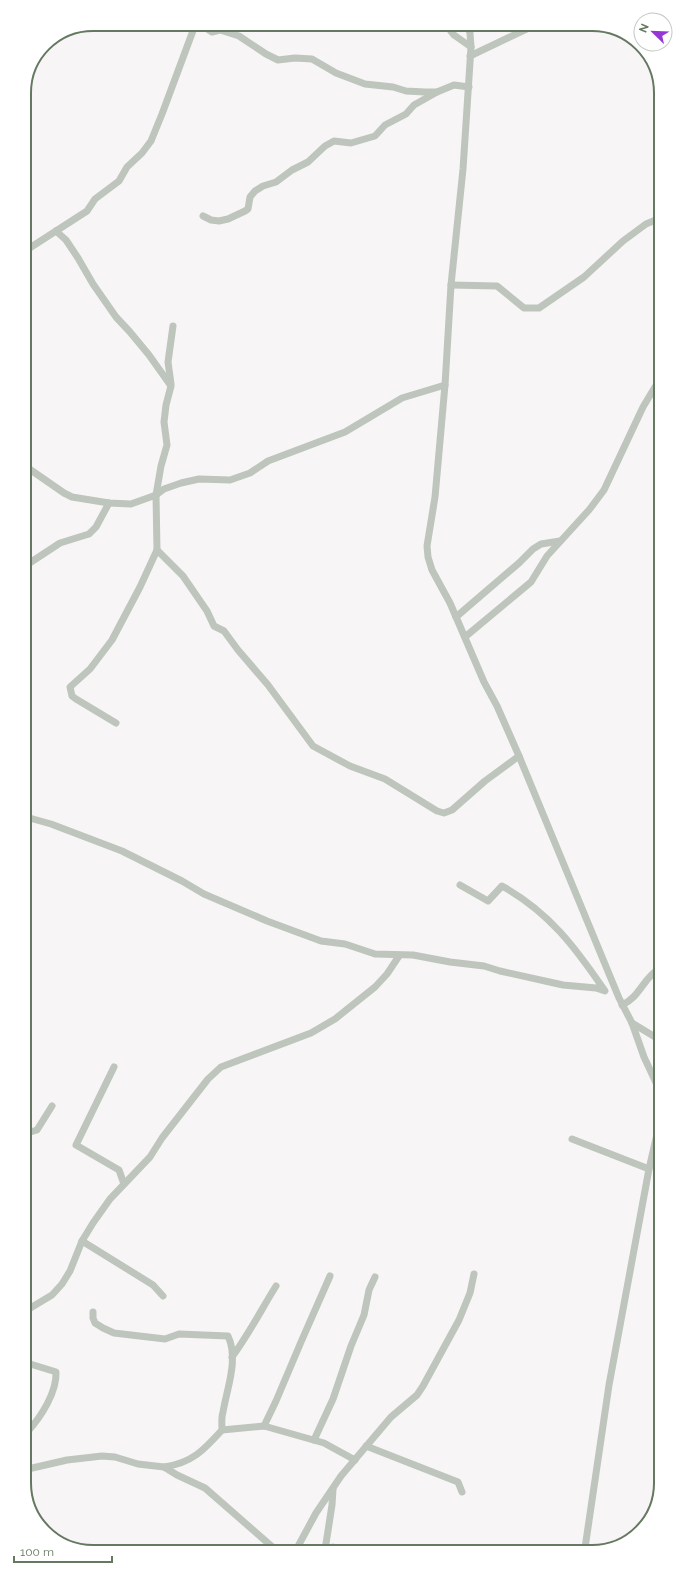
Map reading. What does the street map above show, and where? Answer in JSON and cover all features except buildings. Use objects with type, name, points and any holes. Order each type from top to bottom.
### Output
[{"type":"street","points":[[31,247],[87,211],[95,199],[119,181],[127,167],[142,154],[151,141],[193,31]]},
{"type":"street","points":[[223,31],[238,36],[278,60],[295,58],[312,59],[336,73],[365,84],[393,87],[406,91],[437,92]]},
{"type":"street","points":[[451,31],[471,47]]},
{"type":"street","points":[[470,31],[471,47],[463,170],[451,285],[445,384],[435,497],[427,546],[428,557],[432,570],[456,617],[484,682],[497,706],[519,756],[620,1001],[632,1023],[644,1057],[654,1078]]},
{"type":"street","points":[[470,56],[522,31]]},
{"type":"street","points":[[203,216],[211,220],[219,221],[228,219],[245,211],[248,209],[250,197],[255,192],[263,186],[276,182],[292,170],[308,162],[325,146],[334,141],[351,143],[375,136],[385,125],[406,114],[414,105],[437,92],[454,85],[469,87]]},
{"type":"street","points":[[451,285],[497,286],[524,308],[539,308],[584,277],[623,241],[646,224],[654,221]]},
{"type":"street","points":[[56,231],[70,246],[93,284],[116,317],[149,355],[171,386]]},
{"type":"street","points":[[116,723],[72,696],[70,687],[90,669],[112,640],[140,587],[157,550],[156,495],[161,466],[167,445],[164,422],[166,405],[171,386],[168,362],[173,326]]},
{"type":"street","points":[[31,470],[64,493],[72,496],[109,503],[131,504],[156,495],[164,489],[181,483],[199,479],[230,480],[250,473],[268,461],[345,432],[402,398],[445,384]]},
{"type":"street","points":[[465,637],[531,582],[547,556],[589,510],[604,490],[643,407],[654,389]]},
{"type":"street","points":[[31,562],[60,543],[89,534],[96,527],[109,503]]},
{"type":"street","points":[[456,617],[519,563],[533,549],[541,544],[560,541]]},
{"type":"street","points":[[157,550],[183,576],[207,611],[214,626],[224,630],[238,650],[268,685],[313,746],[350,766],[385,779],[437,811],[444,813],[452,810],[485,781],[519,756]]},
{"type":"street","points":[[31,818],[51,824],[122,851],[182,881],[204,894],[267,921],[321,941],[345,944],[375,954],[413,956],[484,966],[563,985],[596,988],[605,991],[620,1001],[631,1001],[648,977],[654,972]]},
{"type":"street","points":[[460,885],[488,901],[502,886],[516,894],[560,930],[605,991]]},
{"type":"street","points":[[31,1308],[52,1295],[62,1284],[70,1272],[82,1241],[110,1199],[150,1157],[162,1138],[208,1079],[221,1067],[311,1033],[335,1019],[375,987],[388,974],[399,956]]},
{"type":"street","points":[[632,1023],[654,1036]]},
{"type":"street","points":[[114,1067],[76,1146],[119,1170],[124,1184]]},
{"type":"street","points":[[31,1132],[37,1130],[52,1106]]},
{"type":"street","points":[[572,1139],[649,1169]]},
{"type":"street","points":[[586,1545],[609,1385],[654,1147]]},
{"type":"street","points":[[82,1241],[153,1285],[163,1296]]},
{"type":"street","points":[[299,1545],[316,1513],[333,1488],[366,1446],[392,1417],[417,1395],[423,1386],[459,1320],[470,1293],[474,1274]]},
{"type":"street","points":[[264,1426],[276,1402],[330,1276]]},
{"type":"street","points":[[314,1440],[333,1399],[351,1346],[364,1315],[369,1290],[376,1277]]},
{"type":"street","points":[[232,1357],[248,1334],[276,1286]]},
{"type":"street","points":[[93,1312],[95,1323],[114,1333],[165,1339],[179,1334],[228,1336],[231,1343],[232,1357],[229,1388],[222,1413],[222,1430]]},
{"type":"street","points":[[31,1364],[56,1372],[56,1378],[45,1408],[31,1428]]},
{"type":"street","points":[[31,1468],[67,1460],[102,1456],[115,1457],[138,1464],[164,1467],[180,1464],[198,1455],[222,1430],[264,1426],[324,1443],[355,1460]]},
{"type":"street","points":[[366,1446],[458,1482],[462,1492]]},
{"type":"street","points":[[164,1467],[177,1476],[205,1488],[271,1545]]},
{"type":"street","points":[[326,1545],[333,1488]]}]
